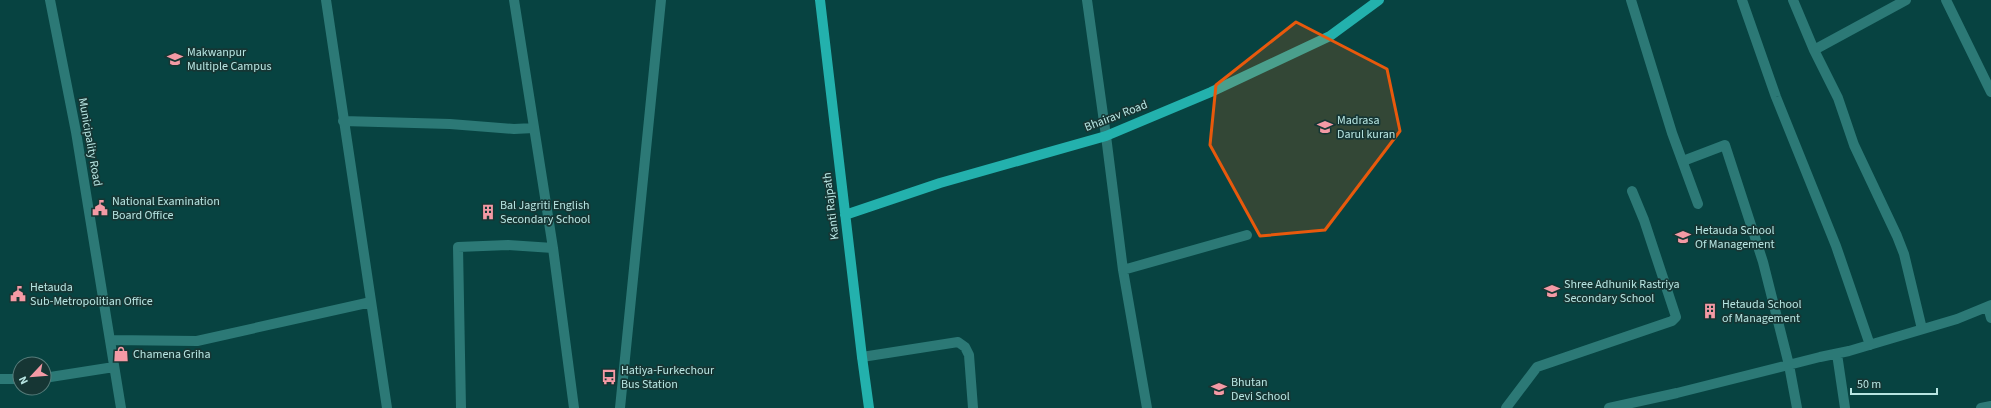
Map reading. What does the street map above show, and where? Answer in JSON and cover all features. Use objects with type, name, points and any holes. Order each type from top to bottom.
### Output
[{"type":"main road","name":"Kanti Rajpath","points":[[820,0],[869,408]]},
{"type":"main road","name":"Bhairav Road","points":[[845,215],[940,183],[1106,136],[1211,92],[1330,36],[1379,0]]},
{"type":"street","name":"Municipality Road","points":[[50,0],[74,125],[121,408]]},
{"type":"street","points":[[326,0],[387,408]]},
{"type":"street","points":[[514,0],[554,248],[574,408]]},
{"type":"street","points":[[620,408],[661,0]]},
{"type":"street","points":[[1087,0],[1123,270],[1147,408]]},
{"type":"street","points":[[1631,0],[1698,204]]},
{"type":"street","points":[[1742,0],[1776,97],[1836,246],[1870,345]]},
{"type":"street","points":[[1793,0],[1814,50],[1838,98],[1854,145],[1898,236],[1904,254],[1922,329]]},
{"type":"street","points":[[1814,50],[1906,0]]},
{"type":"street","points":[[1946,0],[1991,92]]},
{"type":"street","points":[[344,121],[450,124],[514,129],[534,128]]},
{"type":"street","points":[[1683,162],[1725,145],[1763,262],[1789,365],[1797,408]]},
{"type":"street","points":[[1506,408],[1537,367],[1672,321],[1676,317],[1644,220],[1632,191]]},
{"type":"street","points":[[1123,270],[1247,235]]},
{"type":"street","points":[[461,408],[458,247],[508,245],[554,248]]},
{"type":"street","points":[[110,340],[197,341],[371,302]]},
{"type":"street","points":[[1609,408],[1837,354],[1957,319],[1989,306],[1991,318]]},
{"type":"street","points":[[862,357],[958,342],[965,347],[969,355],[973,408]]},
{"type":"street","points":[[1837,354],[1845,408]]},
{"type":"street","points":[[52,377],[114,367]]},
{"type":"street","points":[[0,379],[12,379]]},
{"type":"street","points":[[1981,408],[1991,406]]},
{"type":"highlighted area","points":[[1296,22],[1387,69],[1400,131],[1325,230],[1260,236],[1210,145],[1216,85]]},
{"type":"place","name":"Makwanpur Multiple Campus","points":[[175,59]]},
{"type":"place","name":"Madrasa Darul kuran","points":[[1325,127]]},
{"type":"place","name":"National Examination Board Office","points":[[100,208]]},
{"type":"place","name":"Bal Jagriti English Secondary School","points":[[488,212]]},
{"type":"place","name":"Hetauda School Of Management","points":[[1683,237]]},
{"type":"place","name":"Shree Adhunik Rastriya Secondary School","points":[[1552,291]]},
{"type":"place","name":"Hetauda Sub-Metropolitian Office","points":[[18,294]]},
{"type":"place","name":"Hetauda School of Management","points":[[1710,311]]},
{"type":"place","name":"Chamena Griha","points":[[121,354]]},
{"type":"place","name":"Hatiya-Furkechour Bus Station","points":[[609,377]]},
{"type":"place","name":"Bhutan Devi School","points":[[1219,389]]}]
